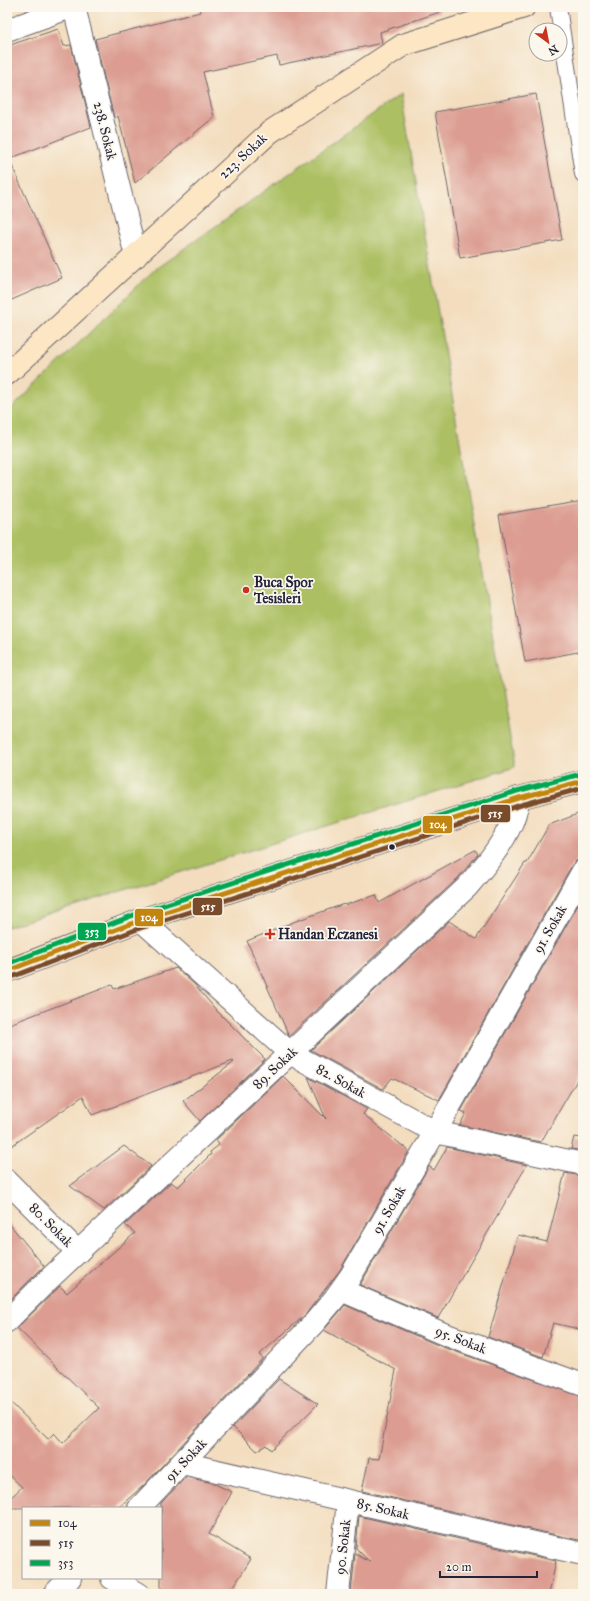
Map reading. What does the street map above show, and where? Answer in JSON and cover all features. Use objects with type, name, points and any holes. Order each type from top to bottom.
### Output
[{"type":"main road","points":[[7,971],[141,920],[519,798],[583,781]]},
{"type":"street","points":[[7,30],[72,7]]},
{"type":"street","name":"238. Sokak","points":[[72,7],[136,256]]},
{"type":"street","name":"223. Sokak","points":[[7,374],[270,132],[403,46],[524,7]]},
{"type":"street","name":"89. Sokak","points":[[7,1321],[78,1252],[471,882],[485,866],[501,842],[512,822],[519,798]]},
{"type":"street","name":"91. Sokak","points":[[140,1507],[314,1323],[350,1278],[435,1132],[583,870]]},
{"type":"street","name":"82. Sokak","points":[[141,920],[290,1053],[435,1132],[583,1164]]},
{"type":"street","name":"80. Sokak","points":[[7,1181],[78,1252]]},
{"type":"street","name":"95. Sokak","points":[[341,1290],[444,1334],[583,1385]]},
{"type":"street","name":"85. Sokak","points":[[182,1463],[583,1554]]},
{"type":"street","name":"90. Sokak","points":[[338,1594],[348,1501]]},
{"type":"street","points":[[54,1594],[69,1579]]},
{"type":"street","points":[[114,1579],[139,1594]]},
{"type":"lane","points":[[558,7],[583,174]]},
{"type":"green space","name":"Buca Spor Tesisleri","points":[[401,94],[515,767],[7,927],[7,413],[154,270]]},
{"type":"building","points":[[199,7],[439,7],[440,12],[380,32],[382,43],[279,65],[277,56],[203,72],[214,117],[135,183],[118,116],[114,118],[95,39],[200,12]]},
{"type":"building","points":[[58,29],[64,46],[71,45],[91,127],[9,159],[62,278],[7,302],[7,46]]},
{"type":"building","points":[[536,94],[562,240],[460,258],[435,112]]},
{"type":"building","points":[[583,501],[583,651],[525,662],[499,515]]},
{"type":"building","points":[[583,812],[583,859],[577,860],[572,865],[439,1100],[392,1078],[383,1089],[311,1050],[449,921],[476,939],[525,863],[527,863],[549,825]]},
{"type":"building","points":[[475,850],[478,854],[458,878],[289,1036],[247,941],[296,921],[344,904],[345,905],[376,895],[379,903]]},
{"type":"building","points":[[583,896],[583,1070],[541,1142],[460,1125],[466,1113],[461,1111]]},
{"type":"building","points":[[176,968],[195,985],[217,1011],[265,1059],[200,1121],[183,1101],[234,1062],[233,1061],[92,1115],[83,1096],[7,1149],[7,1025],[112,985],[114,989]]},
{"type":"building","points":[[283,1076],[326,1119],[308,1077],[367,1109],[363,1114],[409,1151],[340,1270],[305,1315],[259,1355],[263,1358],[144,1485],[119,1507],[7,1508],[7,1501],[22,1487],[7,1473],[7,1399],[48,1439],[54,1433],[63,1443],[99,1408],[17,1328],[60,1286],[67,1293],[135,1233],[125,1225],[171,1182],[178,1187],[211,1154],[210,1152],[219,1145],[216,1140]]},
{"type":"building","points":[[574,1137],[583,1138],[583,1151],[571,1149]]},
{"type":"building","points":[[124,1146],[151,1166],[104,1210],[70,1186]]},
{"type":"building","points":[[447,1147],[527,1165],[438,1318],[360,1285],[429,1166],[434,1170]]},
{"type":"building","points":[[565,1173],[583,1176],[583,1330],[553,1323],[543,1357],[488,1337],[518,1235],[547,1242]]},
{"type":"building","points":[[7,1221],[44,1266],[7,1303]]},
{"type":"building","points":[[345,1305],[440,1346],[583,1397],[583,1541],[362,1491],[369,1458],[379,1459],[396,1370],[324,1330]]},
{"type":"building","points":[[279,1379],[318,1404],[271,1450],[266,1445],[257,1451],[233,1427]]},
{"type":"building","points":[[186,1477],[213,1483],[232,1492],[209,1534],[251,1559],[229,1594],[161,1594],[161,1503]]},
{"type":"building","points":[[359,1516],[556,1561],[549,1594],[351,1594],[355,1554],[370,1562],[356,1548]]},
{"type":"transit line","name":"353","points":[[7,964],[139,913],[517,791],[581,774]]},
{"type":"transit line","name":"104","points":[[7,971],[141,920],[519,798],[583,781]]},
{"type":"transit line","name":"515","points":[[9,978],[143,927],[521,805],[583,788]]},
{"type":"place","name":"Buca Spor Tesisleri","points":[[246,590]]},
{"type":"place","name":"Handan Eczanesi","points":[[270,934]]}]
